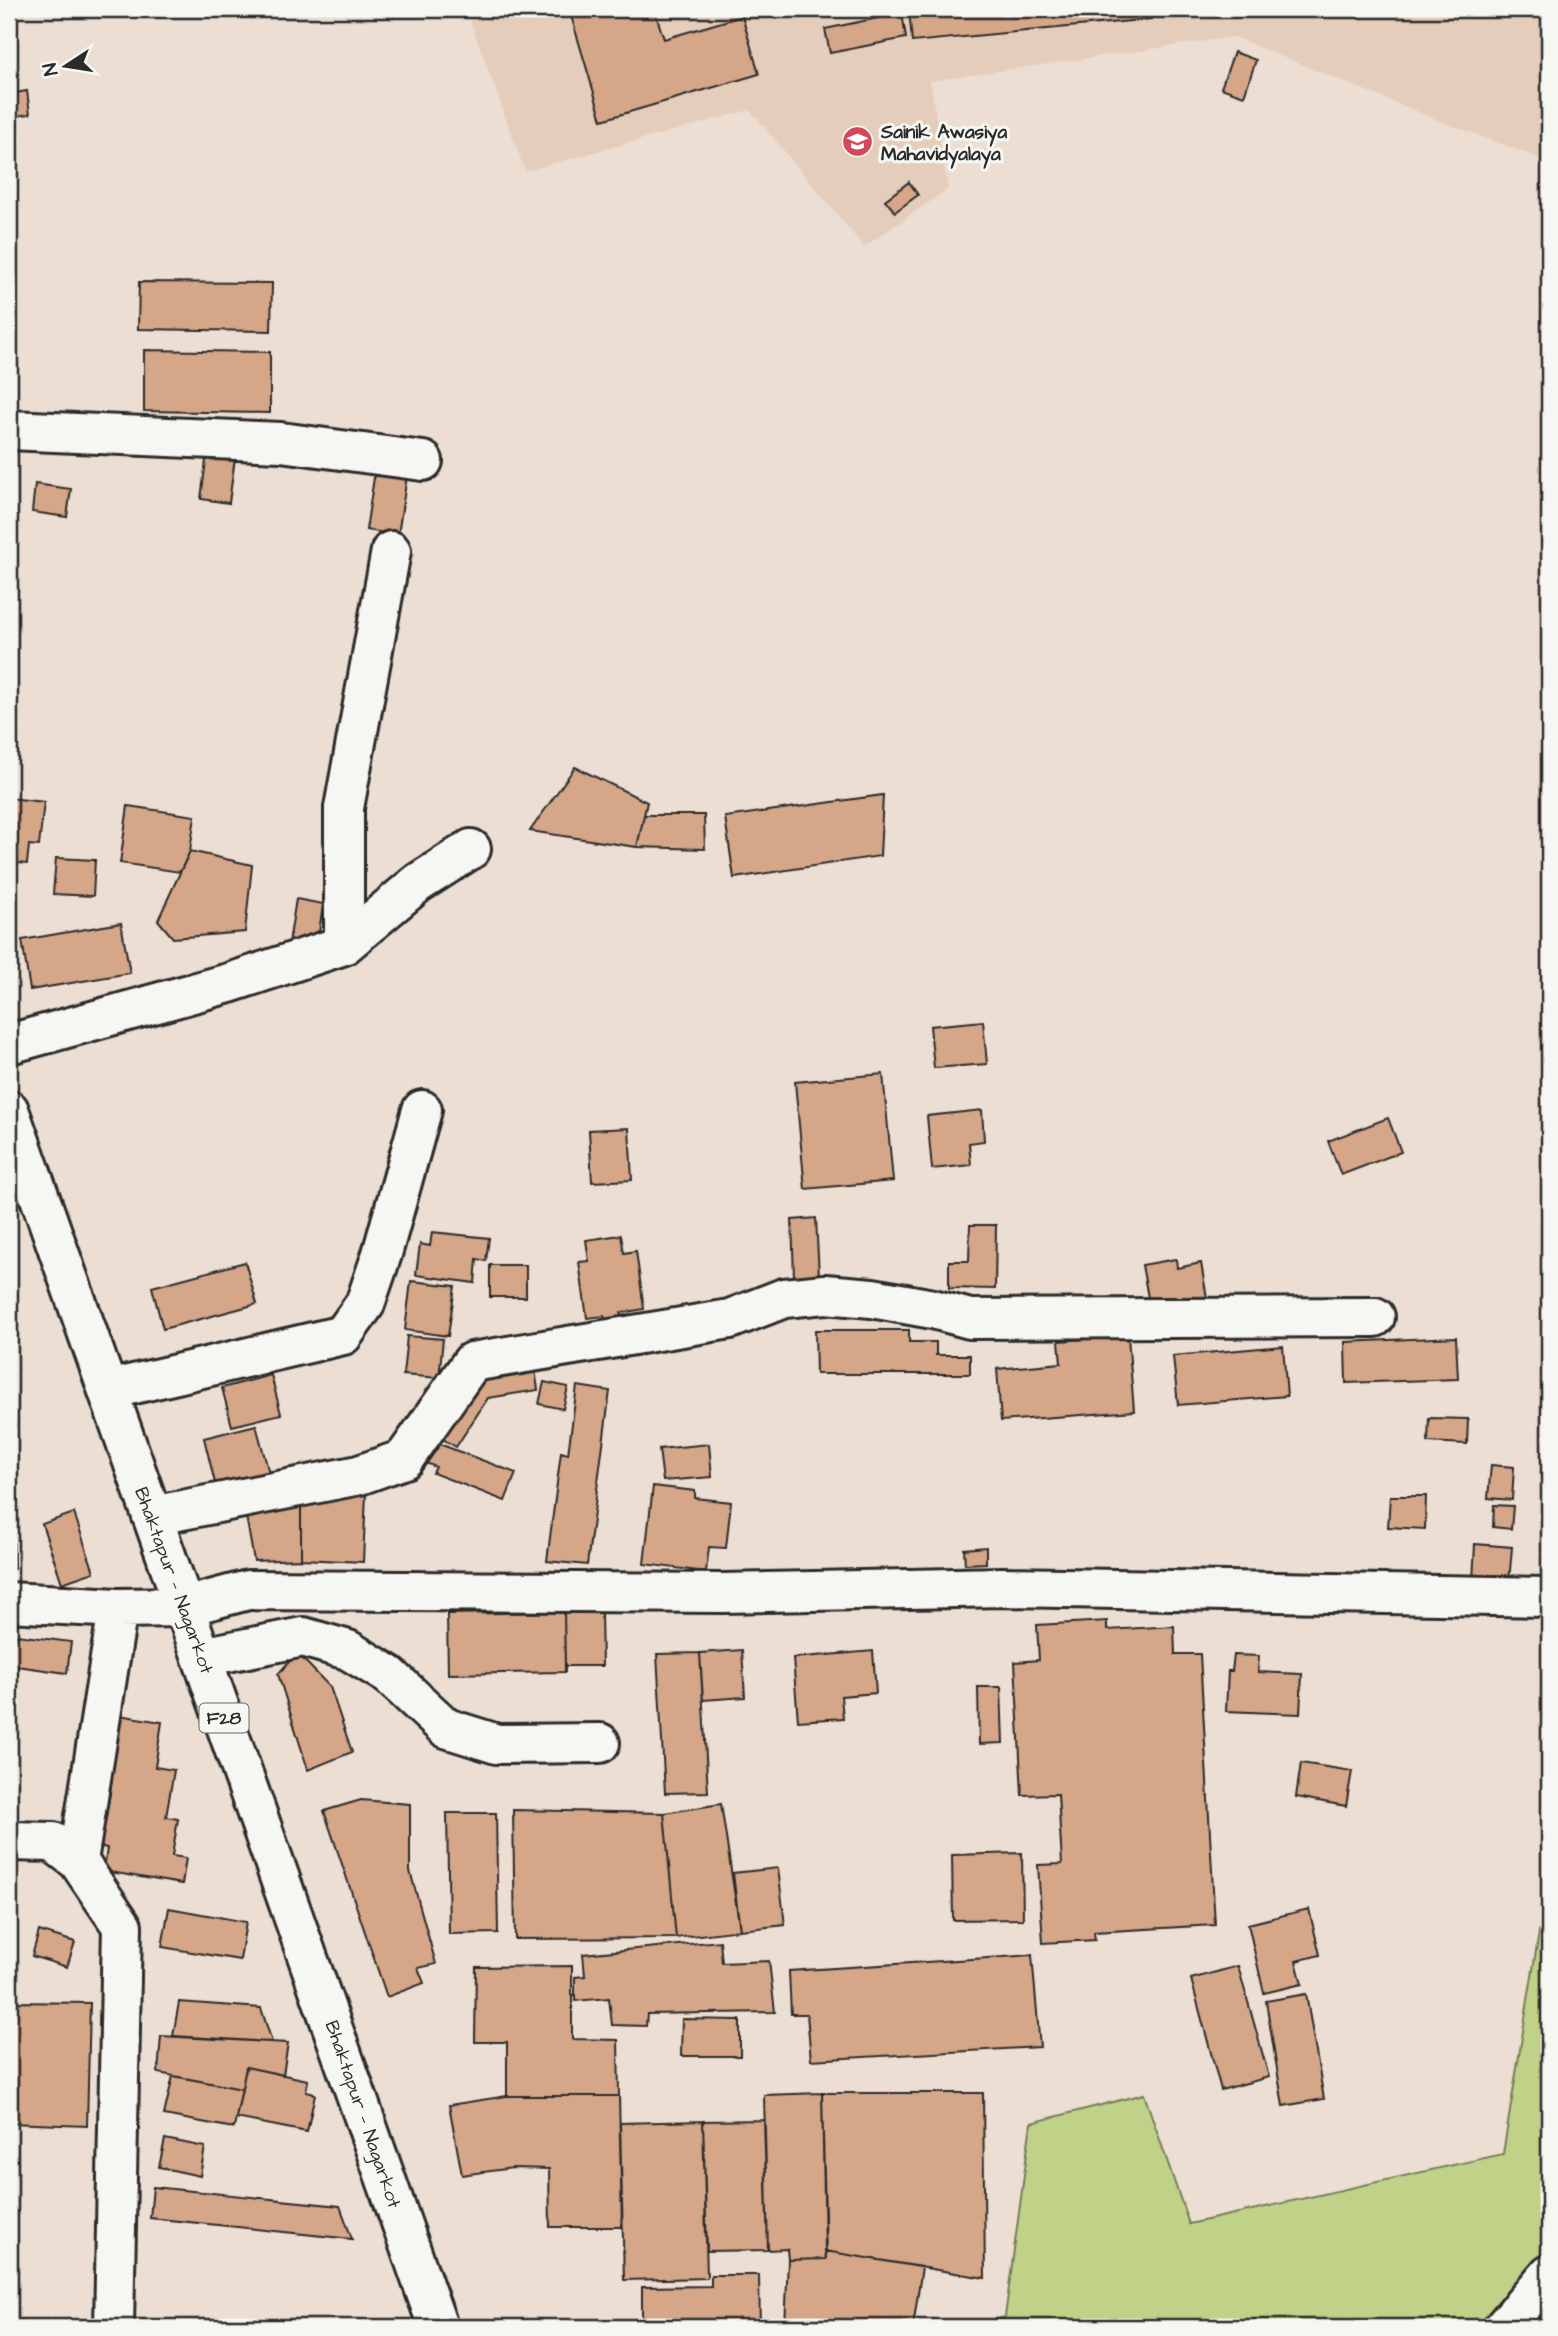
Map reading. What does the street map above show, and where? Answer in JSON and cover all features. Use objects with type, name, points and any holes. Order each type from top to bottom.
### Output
[{"type":"street","points":[[9,430],[281,442],[423,461]]},
{"type":"street","points":[[344,945],[344,808],[391,551]]},
{"type":"street","points":[[9,1044],[229,983],[344,945],[418,883],[471,849]]},
{"type":"street","name":"Bhaktapur — Nagarkot","points":[[9,1110],[438,2327]]},
{"type":"street","points":[[108,1390],[343,1335],[365,1304],[382,1254],[422,1110]]},
{"type":"street","points":[[152,1516],[359,1475],[404,1459],[471,1362],[730,1319],[784,1298],[825,1294],[872,1297],[933,1309],[970,1320],[1375,1317]]},
{"type":"street","points":[[9,1602],[118,1608],[184,1607],[248,1590],[722,1592],[1003,1587],[1549,1597]]},
{"type":"street","points":[[78,1861],[118,1608]]},
{"type":"street","points":[[202,1657],[303,1637],[348,1650],[389,1675],[446,1728],[497,1744],[600,1743]]},
{"type":"street","points":[[9,1841],[53,1842],[78,1861],[122,1926],[114,2327]]},
{"type":"street","points":[[1504,2327],[1549,2274]]},
{"type":"shaded area","name":"Sainik Awasiya Mahavidyalaya","points":[[466,9],[1549,9],[1549,162],[1234,37],[930,81],[948,189],[864,247],[750,110],[525,171]]},
{"type":"green space","points":[[1549,1871],[1549,2327],[972,2327],[1005,2317],[1031,2123],[1144,2094],[1189,2224],[1503,2154]]},
{"type":"building","points":[[569,9],[654,9],[664,39],[742,16],[759,74],[602,120]]},
{"type":"building","points":[[909,9],[1150,9],[1151,19],[912,42]]},
{"type":"building","points":[[902,13],[906,38],[830,53],[825,29]]},
{"type":"building","points":[[1234,52],[1256,60],[1244,96],[1221,88]]},
{"type":"building","points":[[27,91],[30,114],[9,117],[9,94]]},
{"type":"building","points":[[909,182],[918,195],[895,212],[885,200]]},
{"type":"building","points":[[139,282],[272,283],[271,331],[138,329]]},
{"type":"building","points":[[144,350],[270,352],[270,413],[144,411]]},
{"type":"building","points":[[208,445],[236,450],[229,503],[201,499]]},
{"type":"building","points":[[375,471],[407,476],[398,535],[366,530]]},
{"type":"building","points":[[35,484],[71,489],[67,517],[32,512]]},
{"type":"building","points":[[575,767],[647,802],[637,847],[530,831]]},
{"type":"building","points":[[883,795],[880,856],[734,878],[725,817]]},
{"type":"building","points":[[9,798],[44,802],[39,846],[29,845],[27,864],[9,862]]},
{"type":"building","points":[[128,806],[195,816],[190,851],[180,872],[120,863]]},
{"type":"building","points":[[644,815],[704,815],[705,849],[637,847]]},
{"type":"building","points":[[190,851],[252,865],[245,932],[173,938],[158,920]]},
{"type":"building","points":[[56,858],[95,860],[93,896],[53,894]]},
{"type":"building","points":[[296,899],[323,904],[317,947],[289,943]]},
{"type":"building","points":[[121,923],[130,973],[30,990],[22,940]]},
{"type":"building","points":[[983,1021],[987,1064],[934,1068],[930,1026]]},
{"type":"building","points":[[883,1074],[893,1181],[805,1189],[795,1082]]},
{"type":"building","points":[[982,1110],[984,1141],[969,1143],[971,1165],[932,1169],[927,1116]]},
{"type":"building","points":[[1388,1118],[1401,1152],[1341,1175],[1328,1141]]},
{"type":"building","points":[[629,1128],[632,1180],[592,1182],[589,1130]]},
{"type":"building","points":[[816,1218],[819,1276],[794,1278],[792,1220]]},
{"type":"building","points":[[970,1225],[996,1225],[995,1289],[949,1288],[949,1261],[969,1261]]},
{"type":"building","points":[[432,1232],[489,1238],[486,1261],[477,1259],[475,1283],[416,1275],[420,1244],[430,1246]]},
{"type":"building","points":[[621,1235],[624,1253],[636,1251],[644,1309],[621,1313],[622,1322],[606,1324],[604,1316],[587,1318],[579,1262],[589,1261],[586,1240]]},
{"type":"building","points":[[1176,1259],[1177,1268],[1201,1263],[1208,1304],[1151,1314],[1142,1265]]},
{"type":"building","points":[[245,1262],[257,1304],[163,1329],[152,1287]]},
{"type":"building","points":[[490,1265],[526,1265],[526,1297],[490,1297]]},
{"type":"building","points":[[411,1281],[455,1286],[448,1336],[405,1330]]},
{"type":"building","points":[[815,1330],[909,1330],[909,1342],[936,1342],[936,1355],[970,1355],[970,1374],[816,1374]]},
{"type":"building","points":[[407,1336],[443,1339],[439,1378],[403,1375]]},
{"type":"building","points":[[1128,1336],[1134,1411],[1001,1421],[997,1369],[1061,1363],[1059,1341]]},
{"type":"building","points":[[1456,1337],[1458,1379],[1346,1383],[1345,1342]]},
{"type":"building","points":[[1283,1346],[1287,1396],[1178,1405],[1173,1356]]},
{"type":"building","points":[[534,1362],[538,1390],[488,1398],[456,1447],[436,1435],[478,1372]]},
{"type":"building","points":[[271,1375],[281,1414],[232,1426],[222,1388]]},
{"type":"building","points":[[544,1382],[568,1387],[563,1409],[539,1404]]},
{"type":"building","points":[[577,1386],[610,1391],[587,1565],[547,1561],[561,1452],[568,1454]]},
{"type":"building","points":[[1429,1418],[1468,1419],[1467,1444],[1428,1442]]},
{"type":"building","points":[[256,1425],[269,1473],[216,1487],[204,1438]]},
{"type":"building","points":[[426,1439],[516,1473],[505,1501],[433,1473],[436,1467],[418,1460]]},
{"type":"building","points":[[9,1440],[13,1451],[14,1569],[9,1569]]},
{"type":"building","points":[[709,1444],[712,1477],[663,1481],[659,1449]]},
{"type":"building","points":[[1491,1465],[1514,1467],[1512,1500],[1488,1498]]},
{"type":"building","points":[[653,1486],[695,1491],[695,1498],[731,1502],[726,1548],[709,1547],[706,1572],[644,1564]]},
{"type":"building","points":[[366,1494],[363,1562],[301,1559],[301,1504]]},
{"type":"building","points":[[1390,1496],[1426,1496],[1425,1529],[1388,1527]]},
{"type":"building","points":[[301,1504],[301,1559],[254,1561],[246,1516]]},
{"type":"building","points":[[1494,1505],[1513,1506],[1511,1529],[1493,1527]]},
{"type":"building","points":[[74,1513],[94,1572],[62,1583],[42,1524]]},
{"type":"building","points":[[1475,1544],[1512,1547],[1509,1583],[1473,1580]]},
{"type":"building","points":[[986,1547],[986,1563],[965,1564],[964,1549]]},
{"type":"building","points":[[564,1612],[565,1672],[448,1674],[447,1614]]},
{"type":"building","points":[[564,1612],[601,1612],[602,1666],[565,1666]]},
{"type":"building","points":[[1107,1621],[1107,1630],[1174,1626],[1175,1654],[1200,1654],[1215,1925],[1094,1932],[1095,1940],[1043,1943],[1038,1865],[1062,1864],[1058,1794],[1022,1795],[1015,1662],[1039,1660],[1037,1625]]},
{"type":"building","points":[[9,1634],[71,1642],[67,1673],[9,1665]]},
{"type":"building","points":[[742,1650],[745,1697],[703,1700],[700,1653]]},
{"type":"building","points":[[873,1651],[876,1693],[841,1696],[843,1718],[798,1721],[793,1658]]},
{"type":"building","points":[[297,1653],[330,1687],[352,1752],[308,1770],[278,1674]]},
{"type":"building","points":[[700,1653],[708,1792],[665,1793],[657,1654]]},
{"type":"building","points":[[1234,1655],[1259,1656],[1258,1672],[1302,1674],[1300,1714],[1226,1711],[1228,1671],[1232,1671]]},
{"type":"building","points":[[978,1687],[1001,1687],[1003,1743],[979,1744]]},
{"type":"building","points":[[106,1713],[162,1722],[155,1767],[174,1770],[166,1817],[178,1819],[172,1856],[186,1858],[182,1884],[104,1871],[107,1848],[96,1846],[102,1809],[107,1810],[112,1780],[104,1778]]},
{"type":"building","points":[[1301,1763],[1352,1771],[1346,1806],[1296,1797]]},
{"type":"building","points":[[361,1800],[410,1804],[410,1871],[436,1964],[418,1968],[424,1983],[387,1997],[324,1811]]},
{"type":"building","points":[[721,1804],[740,1930],[676,1938],[664,1813]]},
{"type":"building","points":[[513,1810],[664,1813],[676,1938],[515,1939]]},
{"type":"building","points":[[447,1813],[496,1813],[498,1933],[449,1934]]},
{"type":"building","points":[[1022,1853],[1023,1919],[953,1920],[952,1855]]},
{"type":"building","points":[[778,1868],[785,1925],[740,1930],[733,1873]]},
{"type":"building","points":[[169,1908],[246,1922],[240,1960],[162,1947]]},
{"type":"building","points":[[1309,1909],[1320,1955],[1296,1961],[1302,1984],[1264,1993],[1248,1924]]},
{"type":"building","points":[[39,1931],[75,1942],[67,1967],[32,1956]]},
{"type":"building","points":[[720,1941],[722,1963],[769,1961],[775,2012],[647,2014],[646,2026],[612,2025],[609,1998],[575,2001],[575,1977],[585,1976],[583,1954]]},
{"type":"building","points":[[1032,1955],[1040,2047],[811,2060],[807,2014],[791,2014],[789,1971]]},
{"type":"building","points":[[572,1966],[572,2039],[618,2040],[619,2096],[507,2096],[507,2042],[475,2042],[476,1967]]},
{"type":"building","points":[[1238,1966],[1269,2077],[1221,2090],[1191,1979]]},
{"type":"building","points":[[1306,1994],[1324,2099],[1283,2106],[1266,2001]]},
{"type":"building","points":[[9,2002],[90,2003],[87,2126],[9,2123]]},
{"type":"building","points":[[179,2002],[261,2008],[272,2042],[173,2036]]},
{"type":"building","points":[[682,2019],[740,2020],[740,2056],[681,2056]]},
{"type":"building","points":[[161,2036],[288,2043],[283,2075],[246,2067],[242,2089],[158,2073]]},
{"type":"building","points":[[246,2067],[308,2080],[306,2092],[315,2094],[307,2132],[236,2118]]},
{"type":"building","points":[[173,2076],[242,2089],[234,2128],[164,2115]]},
{"type":"building","points":[[822,2093],[983,2093],[985,2278],[825,2251]]},
{"type":"building","points":[[822,2093],[826,2259],[788,2260],[787,2249],[768,2250],[764,2095]]},
{"type":"building","points":[[507,2096],[619,2096],[622,2227],[550,2227],[549,2169],[513,2168],[462,2175],[449,2105]]},
{"type":"building","points":[[764,2120],[768,2250],[707,2251],[703,2121]]},
{"type":"building","points":[[703,2121],[707,2278],[624,2280],[620,2123]]},
{"type":"building","points":[[165,2139],[205,2147],[200,2176],[159,2167]]},
{"type":"building","points":[[153,2187],[340,2206],[352,2239],[150,2218]]},
{"type":"building","points":[[825,2251],[922,2267],[913,2327],[785,2327],[788,2260],[826,2259]]},
{"type":"building","points":[[711,2275],[759,2275],[760,2327],[630,2327],[630,2323],[642,2323],[642,2287],[711,2286]]},
{"type":"place","name":"Sainik Awasiya Mahavidyalaya","points":[[858,142]]}]
